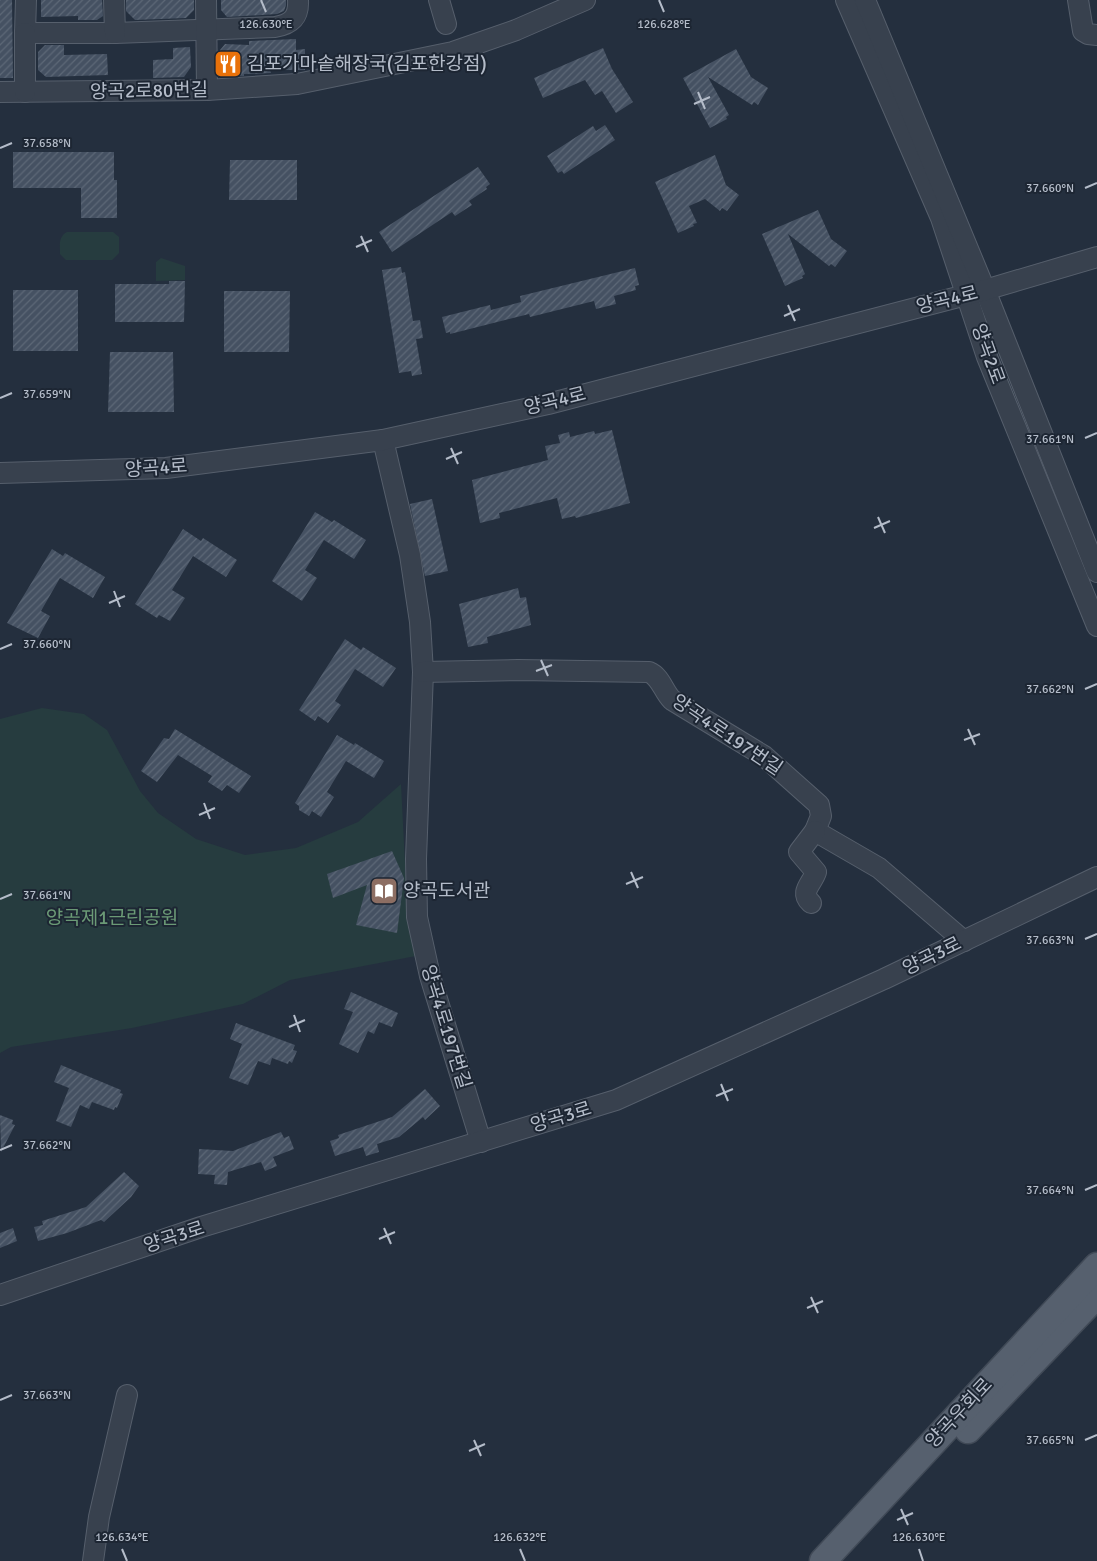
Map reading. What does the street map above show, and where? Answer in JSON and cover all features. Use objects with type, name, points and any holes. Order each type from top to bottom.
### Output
[{"type":"main road","name":"양곡우회로","points":[[823,1561],[1097,1266]]},
{"type":"main road","name":"양곡우회로","points":[[846,1561],[1097,1295]]},
{"type":"street","points":[[25,92],[26,0]]},
{"type":"street","points":[[114,0],[116,33]]},
{"type":"street","points":[[206,0],[207,90]]},
{"type":"street","points":[[25,33],[207,31],[284,26],[292,22],[296,16],[298,0]]},
{"type":"street","points":[[439,0],[446,24]]},
{"type":"street","name":"양곡2로80번길","points":[[0,92],[207,90],[297,84],[453,52],[516,30],[585,0]]},
{"type":"street","name":"양곡2로","points":[[846,0],[1097,572]]},
{"type":"street","name":"양곡2로","points":[[864,0],[976,293],[988,356],[1097,626]]},
{"type":"street","points":[[1078,0],[1084,31],[1088,34],[1097,35]]},
{"type":"street","name":"양곡4로","points":[[0,473],[166,468],[383,440],[548,404],[976,293],[1097,258]]},
{"type":"street","name":"양곡4로197번길","points":[[383,440],[417,593],[423,672],[416,859],[417,917],[430,976],[481,1142]]},
{"type":"street","name":"양곡4로197번길","points":[[423,672],[518,670],[649,672],[656,675],[672,700],[764,756],[814,801],[821,810],[815,831]]},
{"type":"street","points":[[811,902],[807,899],[805,892],[816,872],[799,852],[815,831],[879,868],[964,941]]},
{"type":"street","name":"양곡3로","points":[[0,1295],[219,1222],[559,1118],[641,1090],[964,941],[1097,877]]},
{"type":"street","points":[[93,1561],[99,1517],[127,1395]]},
{"type":"green space","points":[[67,232],[113,232],[119,237],[119,253],[112,260],[66,260],[60,254],[60,244],[62,236]]},
{"type":"green space","points":[[161,258],[185,266],[185,280],[156,281],[156,262]]},
{"type":"green space","name":"양곡제1근린공원","points":[[42,708],[84,714],[107,730],[140,791],[158,813],[196,839],[245,855],[296,848],[358,822],[401,784],[408,924],[416,956],[290,980],[243,1004],[132,1028],[11,1047],[0,1053],[0,719]]},
{"type":"building","points":[[0,0],[12,0],[13,78],[0,78]]},
{"type":"building","points":[[41,0],[102,0],[103,16],[97,20],[78,20],[78,16],[41,17]]},
{"type":"building","points":[[126,0],[194,0],[194,10],[186,18],[135,20],[126,11]]},
{"type":"building","points":[[221,0],[286,0],[286,5],[284,11],[277,14],[227,17],[221,10]]},
{"type":"building","points":[[296,39],[296,50],[305,49],[305,70],[270,70],[271,73],[244,74],[244,76],[227,75],[220,70],[220,50],[225,44],[249,45],[249,41]]},
{"type":"building","points":[[45,45],[64,45],[64,55],[107,54],[108,75],[46,77],[38,70],[38,52]]},
{"type":"building","points":[[190,47],[191,67],[184,77],[153,78],[153,60],[173,59],[173,48]]},
{"type":"building","points":[[603,48],[612,69],[633,102],[616,113],[602,91],[595,95],[585,80],[543,98],[534,78]]},
{"type":"building","points":[[736,49],[751,77],[768,88],[758,105],[754,102],[752,105],[708,77],[729,115],[726,117],[727,119],[710,128],[683,78]]},
{"type":"building","points":[[605,125],[615,140],[564,174],[562,171],[558,173],[547,156],[593,126],[596,131]]},
{"type":"building","points":[[13,152],[114,152],[114,180],[117,180],[117,218],[81,218],[81,188],[13,188]]},
{"type":"building","points":[[715,155],[726,185],[739,195],[727,211],[722,208],[720,211],[705,199],[689,206],[697,223],[678,233],[655,182]]},
{"type":"building","points":[[230,160],[297,160],[297,200],[229,200]]},
{"type":"building","points":[[478,167],[490,184],[486,187],[487,189],[469,201],[472,205],[455,216],[452,212],[392,252],[379,232]]},
{"type":"building","points":[[818,210],[831,239],[847,251],[835,267],[831,264],[829,266],[788,234],[805,274],[802,276],[803,278],[785,286],[762,234]]},
{"type":"building","points":[[401,267],[402,273],[405,272],[413,321],[420,320],[423,338],[416,339],[422,374],[412,376],[411,371],[399,373],[382,270]]},
{"type":"building","points":[[635,268],[639,285],[635,286],[636,290],[614,296],[616,304],[596,309],[594,301],[530,317],[529,314],[450,334],[450,332],[446,333],[442,317],[490,305],[491,310],[521,302],[520,296]]},
{"type":"building","points":[[169,281],[185,281],[184,322],[115,322],[115,284],[169,284]]},
{"type":"building","points":[[13,290],[78,290],[78,351],[13,351]]},
{"type":"building","points":[[224,291],[290,291],[289,352],[224,352]]},
{"type":"building","points":[[110,352],[173,352],[174,412],[108,412]]},
{"type":"building","points":[[612,430],[630,503],[576,518],[575,516],[562,519],[557,498],[499,513],[500,518],[480,523],[472,480],[548,460],[545,446],[560,443],[558,435],[569,432],[570,437],[594,431],[595,434]]},
{"type":"building","points":[[432,499],[448,571],[425,576],[410,504]]},
{"type":"building","points":[[315,512],[332,522],[334,520],[366,540],[354,559],[324,540],[305,570],[317,578],[302,601],[272,581]]},
{"type":"building","points":[[183,529],[201,541],[203,538],[237,560],[226,577],[193,556],[172,590],[185,598],[170,621],[159,615],[157,618],[135,604]]},
{"type":"building","points":[[52,549],[63,556],[65,553],[105,577],[93,598],[60,578],[41,611],[50,616],[38,638],[7,623]]},
{"type":"building","points":[[518,588],[520,598],[526,597],[531,625],[487,637],[488,643],[468,647],[459,604]]},
{"type":"building","points":[[345,639],[361,650],[363,647],[396,668],[383,687],[355,669],[335,701],[341,705],[328,723],[318,716],[315,721],[299,710]]},
{"type":"building","points":[[175,729],[251,776],[239,793],[227,785],[222,791],[208,782],[212,776],[178,755],[157,782],[141,771],[164,738],[169,739]]},
{"type":"building","points":[[337,735],[354,745],[355,743],[384,761],[374,778],[346,761],[327,792],[334,797],[321,817],[312,811],[309,816],[299,810],[299,806],[295,803]]},
{"type":"building","name":"양곡도서관","points":[[392,851],[404,878],[397,933],[356,925],[367,885],[333,898],[327,874]]},
{"type":"building","points":[[351,992],[398,1013],[392,1027],[379,1022],[374,1034],[368,1031],[358,1053],[339,1044],[353,1012],[344,1009]]},
{"type":"building","points":[[236,1023],[295,1045],[293,1050],[297,1051],[292,1063],[289,1061],[288,1064],[272,1058],[270,1065],[258,1061],[248,1085],[229,1078],[242,1044],[230,1039]]},
{"type":"building","points":[[61,1065],[121,1090],[120,1093],[123,1094],[117,1108],[115,1107],[114,1110],[92,1102],[89,1109],[80,1105],[71,1127],[56,1121],[69,1088],[54,1082]]},
{"type":"building","points":[[425,1089],[440,1106],[425,1120],[423,1117],[399,1137],[377,1144],[379,1152],[366,1156],[363,1147],[335,1156],[330,1141],[339,1138],[338,1135],[392,1117]]},
{"type":"building","points":[[0,1115],[13,1120],[12,1124],[15,1125],[1,1152]]},
{"type":"building","points":[[281,1132],[284,1138],[289,1136],[294,1149],[273,1157],[277,1166],[265,1171],[261,1162],[228,1172],[227,1185],[214,1184],[215,1175],[198,1174],[199,1149],[233,1151]]},
{"type":"building","points":[[124,1172],[139,1186],[131,1197],[104,1222],[101,1220],[67,1233],[38,1241],[34,1227],[43,1225],[42,1221],[86,1207]]},
{"type":"building","points":[[13,1228],[17,1241],[0,1248],[0,1233]]},
{"type":"place","name":"김포가마솥해장국(김포한강점)","points":[[228,64]]},
{"type":"place","name":"양곡도서관","points":[[384,891]]}]
